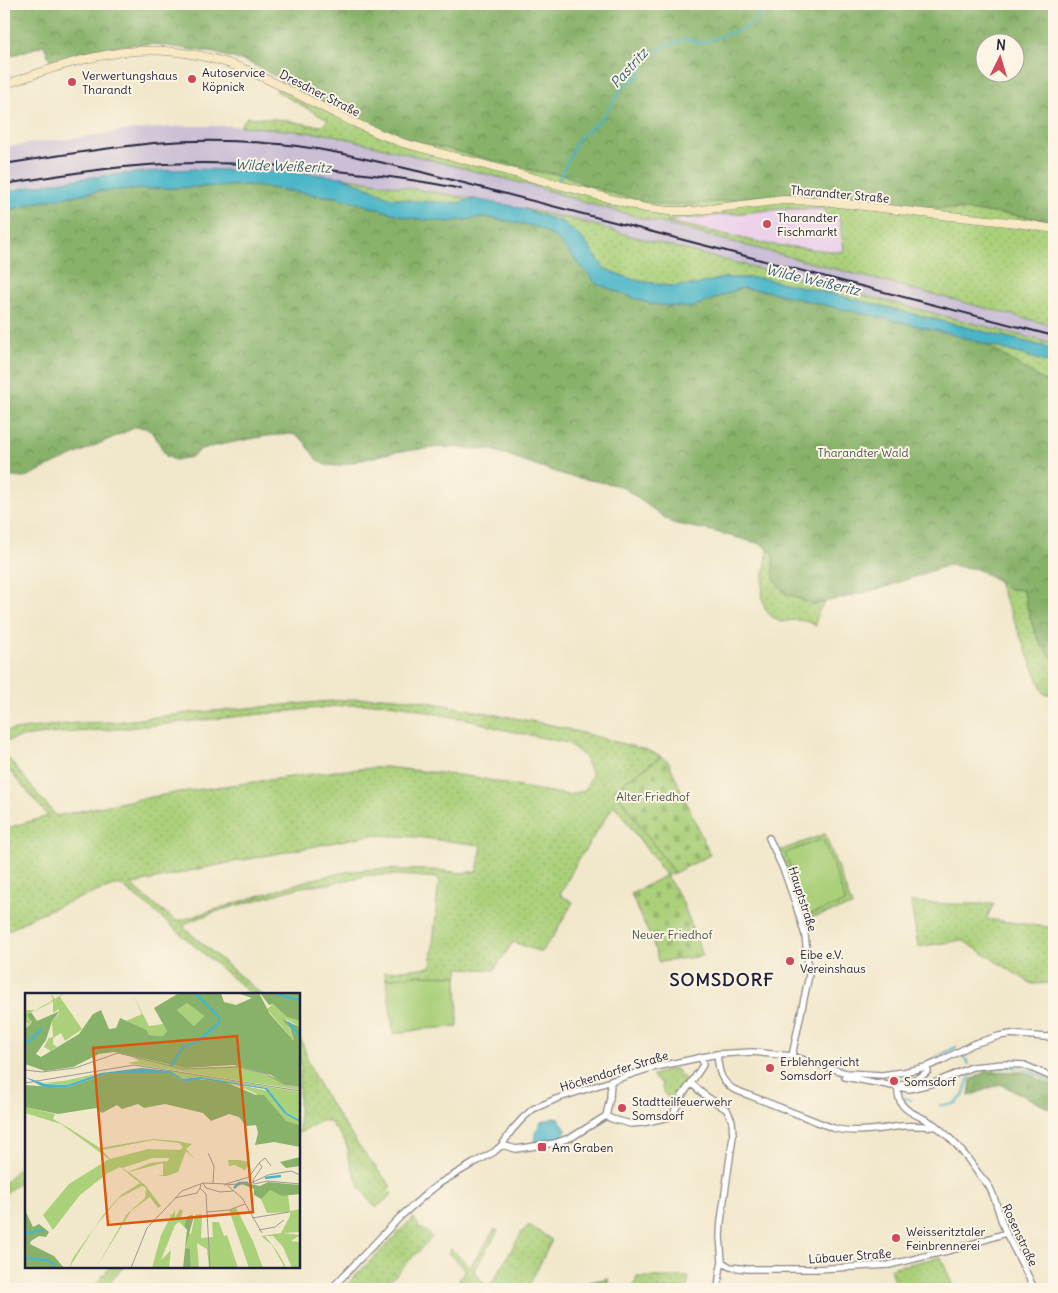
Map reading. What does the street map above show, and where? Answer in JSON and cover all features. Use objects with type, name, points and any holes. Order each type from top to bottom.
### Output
[{"type":"main road","name":"Dresdner Straße","points":[[4,85],[73,63],[122,52],[157,51],[198,56],[257,74],[370,130],[403,143],[567,186]]},
{"type":"main road","name":"Tharandter Straße","points":[[567,186],[654,210],[693,211],[766,201],[809,200],[1018,223],[1054,229]]},
{"type":"street","name":"Hauptstraße","points":[[769,838],[793,894],[805,935],[809,976],[792,1056]]},
{"type":"street","name":"Höckendorfer Straße","points":[[332,1289],[400,1217],[426,1194],[440,1183],[494,1152],[502,1145],[523,1118],[533,1110],[556,1099],[611,1080],[671,1063],[717,1054],[752,1052],[792,1056],[846,1073],[882,1075],[926,1067],[973,1044],[992,1038],[1011,1034],[1054,1036]]},
{"type":"street","points":[[717,1054],[724,1082],[733,1089],[833,1128],[840,1130],[873,1130],[902,1126],[937,1127]]},
{"type":"street","points":[[606,1116],[631,1124],[669,1117],[673,1114],[703,1065],[702,1057]]},
{"type":"street","points":[[845,1077],[909,1089],[921,1087],[972,1067],[1004,1064],[1024,1065],[1054,1078]]},
{"type":"street","points":[[898,1088],[926,1074],[928,1071],[926,1067]]},
{"type":"street","points":[[502,1145],[516,1148],[555,1144],[572,1137],[606,1116],[611,1080]]},
{"type":"street","points":[[691,1082],[703,1094],[727,1110],[732,1121],[733,1136],[722,1220],[722,1262],[718,1289]]},
{"type":"street","name":"Rosenstraße","points":[[898,1088],[900,1101],[905,1109],[930,1121],[951,1139],[990,1189],[1006,1233],[1034,1289]]},
{"type":"street","name":"Lübauer Straße","points":[[722,1262],[730,1267],[748,1269],[816,1269],[889,1265],[959,1248],[1006,1233]]},
{"type":"shaded area","points":[[184,126],[240,126],[333,135],[529,185],[594,205],[1054,326],[1054,344],[627,235],[584,222],[531,210],[342,177],[293,172],[251,171],[96,177],[4,189],[4,147],[124,131]]},
{"type":"shaded area","points":[[780,209],[825,209],[839,215],[844,250],[839,252],[767,244],[664,221]]},
{"type":"green space","points":[[4,4],[1054,4],[1054,222],[1013,215],[791,193],[699,204],[663,205],[636,200],[582,184],[566,175],[540,172],[402,138],[373,127],[248,62],[214,53],[154,44],[131,45],[84,53],[51,63],[44,45],[4,58]]},
{"type":"green space","points":[[282,80],[373,127],[540,172],[566,175],[582,184],[663,205],[699,204],[791,193],[1013,215],[1054,222],[1054,326],[597,206],[529,185],[333,135],[240,126],[247,117],[286,120],[322,126],[328,120],[276,91]],"holes":[[[780,209],[825,209],[826,215],[839,216],[844,250],[839,252],[767,244],[666,221]]]},
{"type":"green space","points":[[342,177],[474,199],[456,203],[387,197]]},
{"type":"green space","name":"Tharandter Wald","points":[[249,185],[336,197],[409,218],[448,222],[486,217],[537,226],[556,238],[597,284],[650,304],[691,308],[741,288],[767,291],[948,333],[985,344],[1054,387],[1054,658],[1047,652],[1037,637],[1023,590],[1008,589],[997,580],[977,569],[948,565],[883,588],[813,605],[785,593],[774,579],[774,554],[761,544],[672,523],[621,486],[564,475],[493,450],[442,447],[394,452],[337,466],[325,465],[317,460],[304,441],[292,434],[266,436],[201,449],[191,457],[175,460],[166,456],[154,434],[146,428],[136,427],[23,478],[5,476],[4,212],[33,203],[99,191]]},
{"type":"green space","points":[[525,209],[584,222],[627,235],[1054,344],[1054,349],[821,291],[760,278],[723,278],[696,285],[670,286],[634,280],[605,269],[563,222]]},
{"type":"green space","points":[[985,344],[1054,364],[1054,387]]},
{"type":"green space","points":[[768,550],[775,554],[773,563],[813,605],[825,603],[818,613],[816,626],[811,623],[794,620],[780,622],[767,612],[762,590]]},
{"type":"green space","points":[[997,580],[1008,589],[1023,590],[1037,637],[1047,652],[1054,658],[1054,694],[1044,694]]},
{"type":"green space","points":[[380,697],[412,699],[552,725],[650,751],[661,757],[614,789],[674,873],[666,875],[614,805],[577,862],[560,895],[573,902],[554,935],[541,952],[513,942],[494,970],[459,968],[457,976],[417,975],[386,979],[384,972],[431,967],[439,878],[370,875],[328,884],[301,887],[215,912],[186,923],[184,928],[260,993],[248,993],[147,905],[119,884],[34,916],[4,933],[4,829],[48,816],[4,764],[4,753],[56,816],[180,792],[335,771],[385,767],[475,777],[569,795],[585,790],[592,775],[584,756],[568,743],[496,728],[472,720],[435,714],[410,707],[380,703],[118,729],[47,734],[20,737],[4,742],[4,731],[76,723],[115,722],[189,713]],"holes":[[[371,835],[415,837],[482,845],[477,871],[462,873],[434,870],[372,869],[346,872],[309,880],[176,921],[130,885],[198,869]]]},
{"type":"green space","name":"Alter Friedhof","points":[[661,757],[668,761],[710,855],[674,873],[614,789]]},
{"type":"green space","points":[[825,834],[852,906],[809,918],[804,917],[800,904],[794,897],[779,851]]},
{"type":"green space","points":[[823,839],[846,902],[808,915],[785,853]]},
{"type":"green space","name":"Neuer Friedhof","points":[[666,875],[682,901],[703,956],[659,962],[652,941],[631,894]]},
{"type":"green space","points":[[911,902],[994,904],[986,919],[1054,928],[1053,983],[1032,984],[962,940],[918,947]]},
{"type":"green space","points":[[417,975],[457,976],[458,1027],[422,1029],[394,1034],[386,979]]},
{"type":"green space","points":[[300,1040],[313,1073],[334,1110],[371,1162],[391,1186],[388,1190],[392,1194],[376,1208],[359,1186],[348,1157],[345,1141],[330,1122],[323,1120],[300,1132]]},
{"type":"green space","points":[[675,1068],[688,1083],[674,1105],[663,1092],[661,1083],[653,1075]]},
{"type":"green space","points":[[987,1071],[1025,1072],[1054,1086],[1054,1111],[1000,1084],[969,1096],[971,1080]]},
{"type":"green space","points":[[25,1162],[25,1177],[4,1195],[4,1183]]},
{"type":"green space","points":[[413,1218],[419,1225],[418,1228],[425,1230],[432,1237],[382,1289],[342,1289]]},
{"type":"green space","points":[[529,1225],[552,1240],[527,1289],[454,1289],[465,1268],[448,1253],[451,1249],[470,1267],[495,1229],[498,1231],[474,1270],[489,1288],[522,1232]]},
{"type":"green space","points":[[941,1257],[954,1289],[896,1289],[890,1268]]},
{"type":"green space","points":[[109,1268],[122,1268],[105,1289],[92,1289]]},
{"type":"green space","points":[[637,1277],[689,1277],[687,1289],[629,1289],[629,1286],[634,1286]]},
{"type":"green space","points":[[608,1278],[609,1285],[629,1286],[629,1289],[575,1289],[576,1285]]},
{"type":"water","points":[[194,169],[293,172],[342,177],[388,197],[456,203],[474,199],[512,206],[563,222],[583,239],[605,269],[634,280],[670,286],[696,285],[723,278],[760,278],[821,291],[1054,349],[1054,364],[948,333],[767,291],[741,288],[691,308],[650,304],[597,284],[556,238],[537,227],[486,217],[448,222],[409,218],[336,197],[249,185],[99,191],[33,203],[4,212],[4,192],[99,176]]},
{"type":"water","points":[[554,1118],[559,1119],[566,1129],[565,1134],[558,1139],[534,1142],[535,1133],[541,1122]]},
{"type":"waterway","name":"Pastritz","points":[[559,180],[577,140],[602,118],[624,86],[638,77],[648,57],[669,44],[686,39],[701,43],[747,27],[774,4]]},
{"type":"waterway","points":[[932,1060],[956,1047]]},
{"type":"waterway","points":[[963,1056],[969,1064]]},
{"type":"waterway","points":[[940,1105],[956,1103],[963,1096],[968,1080],[975,1071],[1012,1067],[1040,1075],[1054,1083]]},
{"type":"waterway","points":[[904,1098],[911,1100]]},
{"type":"railway","points":[[4,164],[116,147],[182,141],[251,142],[325,150],[425,173],[1054,336]]},
{"type":"railway","points":[[4,184],[126,167],[230,163],[273,165],[383,176],[461,189]]},
{"type":"place","name":"Autoservice Köpnick","points":[[192,79]]},
{"type":"place","name":"Verwertungshaus Tharandt","points":[[72,82]]},
{"type":"place","name":"Tharandter Fischmarkt","points":[[767,224]]},
{"type":"place","name":"Eibe e.V. Vereinshaus","points":[[790,961]]},
{"type":"place","name":"Erblehngericht Somsdorf","points":[[770,1068]]},
{"type":"place","name":"Somsdorf","points":[[894,1081]]},
{"type":"place","name":"Stadtteilfeuerwehr Somsdorf","points":[[622,1108]]},
{"type":"place","name":"Am Graben","points":[[542,1147]]},
{"type":"place","name":"Weisseritztaler Feinbrennerei","points":[[896,1238]]},
{"type":"district","name":"SOMSDORF","points":[[722,979]]},
{"type":"water label","name":"Wilde Weißeritz","points":[[283,166]]},
{"type":"water label","name":"Wilde Weißeritz","points":[[813,280]]}]
